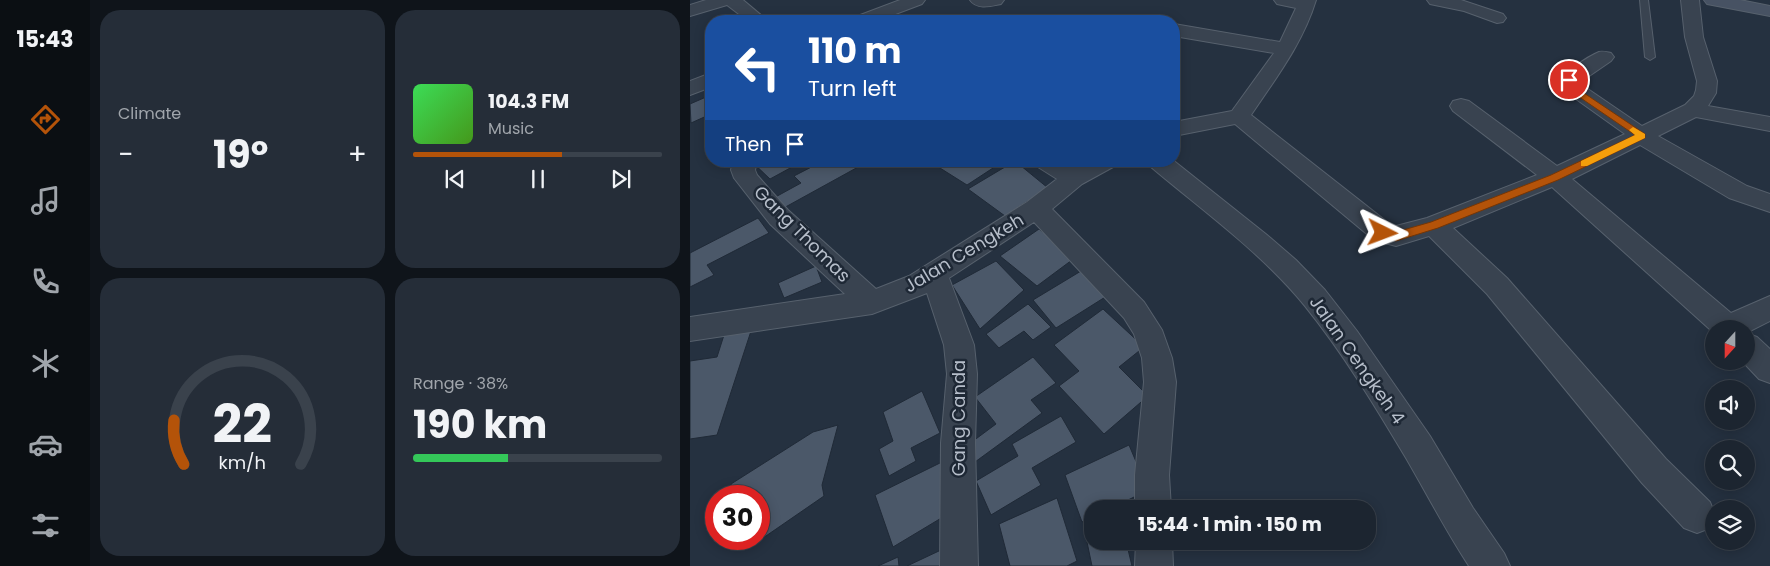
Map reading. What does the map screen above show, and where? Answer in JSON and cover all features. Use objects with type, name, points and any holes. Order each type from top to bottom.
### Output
[{"type":"street","points":[[690,11],[724,0]]},
{"type":"street","points":[[732,0],[752,15]]},
{"type":"street","points":[[879,15],[916,0]]},
{"type":"street","points":[[979,0],[989,2],[995,0]]},
{"type":"street","points":[[1180,128],[1238,116],[1285,49],[1302,19],[1306,2],[1283,0]]},
{"type":"street","points":[[1238,116],[1315,176],[1383,233],[1396,236],[1434,226],[1555,177],[1693,110],[1706,95],[1707,80],[1694,37],[1690,0]]},
{"type":"street","points":[[1713,0],[1770,11]]},
{"type":"street","points":[[1442,1],[1479,10],[1497,18]]},
{"type":"street","points":[[1180,31],[1285,49]]},
{"type":"street","points":[[1604,57],[1569,80],[1569,85],[1642,136],[1738,192],[1770,203]]},
{"type":"street","points":[[690,89],[705,82]]},
{"type":"street","points":[[1461,106],[1555,177],[1719,320]]},
{"type":"street","points":[[1693,110],[1770,124]]},
{"type":"street","name":"Gang Thomas","points":[[744,167],[746,178],[779,217],[872,302]]},
{"type":"street","points":[[1056,167],[1074,178]]},
{"type":"street","name":"Jalan Cengkeh","points":[[690,330],[872,302],[898,293],[934,274],[1036,208],[1074,178],[1094,167]]},
{"type":"street","name":"Jalan Cengkeh 4","points":[[1166,167],[1286,266],[1315,298],[1347,340],[1418,447],[1460,521],[1491,566]]},
{"type":"street","points":[[1036,208],[1134,310],[1147,330],[1157,358],[1160,382],[1152,475],[1153,500]]},
{"type":"street","points":[[1434,226],[1497,286],[1654,471],[1697,515]]},
{"type":"street","name":"Gang Canda","points":[[934,274],[959,345],[962,374],[958,444],[959,566]]},
{"type":"street","points":[[1745,320],[1770,308]]},
{"type":"street","points":[[1755,355],[1770,369]]},
{"type":"street","points":[[1154,550],[1154,566]]},
{"type":"lane","points":[[1644,0],[1650,58]]},
{"type":"building","points":[[705,97],[705,117],[691,123],[690,104]]},
{"type":"building","points":[[757,167],[792,167],[770,179]]},
{"type":"building","points":[[811,167],[858,167],[780,210],[770,200],[801,183],[794,176]]},
{"type":"building","points":[[938,167],[993,168],[967,185]]},
{"type":"building","points":[[1005,167],[1022,167],[1048,188],[1005,216],[968,189]]},
{"type":"building","points":[[758,218],[769,233],[707,265],[714,275],[690,287],[690,253]]},
{"type":"building","points":[[1039,229],[1076,257],[1037,286],[1000,256]]},
{"type":"building","points":[[996,261],[1024,290],[980,329],[952,285]]},
{"type":"building","points":[[816,266],[822,282],[784,298],[778,283]]},
{"type":"building","points":[[1086,268],[1110,294],[1056,328],[1033,300]]},
{"type":"building","points":[[1028,304],[1051,327],[1033,340],[1024,331],[999,348],[986,334]]},
{"type":"building","points":[[1103,309],[1144,347],[1119,367],[1148,396],[1104,434],[1059,386],[1079,371],[1054,345]]},
{"type":"building","points":[[751,331],[717,435],[690,439],[690,361],[717,357],[724,335]]},
{"type":"building","points":[[1033,357],[1056,383],[1031,400],[1042,413],[975,462],[965,447],[996,424],[975,397]]},
{"type":"building","points":[[922,391],[940,433],[911,448],[916,461],[889,476],[879,449],[893,441],[883,412]]},
{"type":"building","points":[[1061,416],[1076,442],[1032,468],[1041,485],[991,515],[976,481],[1018,456],[1012,444]]},
{"type":"building","points":[[838,425],[822,485],[824,496],[770,533],[770,485],[731,484],[813,432]]},
{"type":"building","points":[[1129,445],[1148,490],[1128,500],[1084,500],[1084,521],[1082,522],[1065,475]]},
{"type":"building","points":[[944,461],[948,514],[893,547],[875,495]]},
{"type":"building","points":[[1057,498],[1077,561],[1067,566],[1010,566],[999,524]]},
{"type":"building","points":[[941,550],[943,566],[907,566]]},
{"type":"building","points":[[1089,550],[1128,550],[1132,566],[1092,566]]},
{"type":"building","points":[[898,557],[899,566],[878,566]]},
{"type":"slow traffic","points":[[1584,163],[1642,136],[1633,130]]},
{"type":"route","points":[[1383,233],[1396,236],[1404,235],[1434,226],[1555,177],[1642,136],[1572,88],[1569,85],[1569,80]]}]
